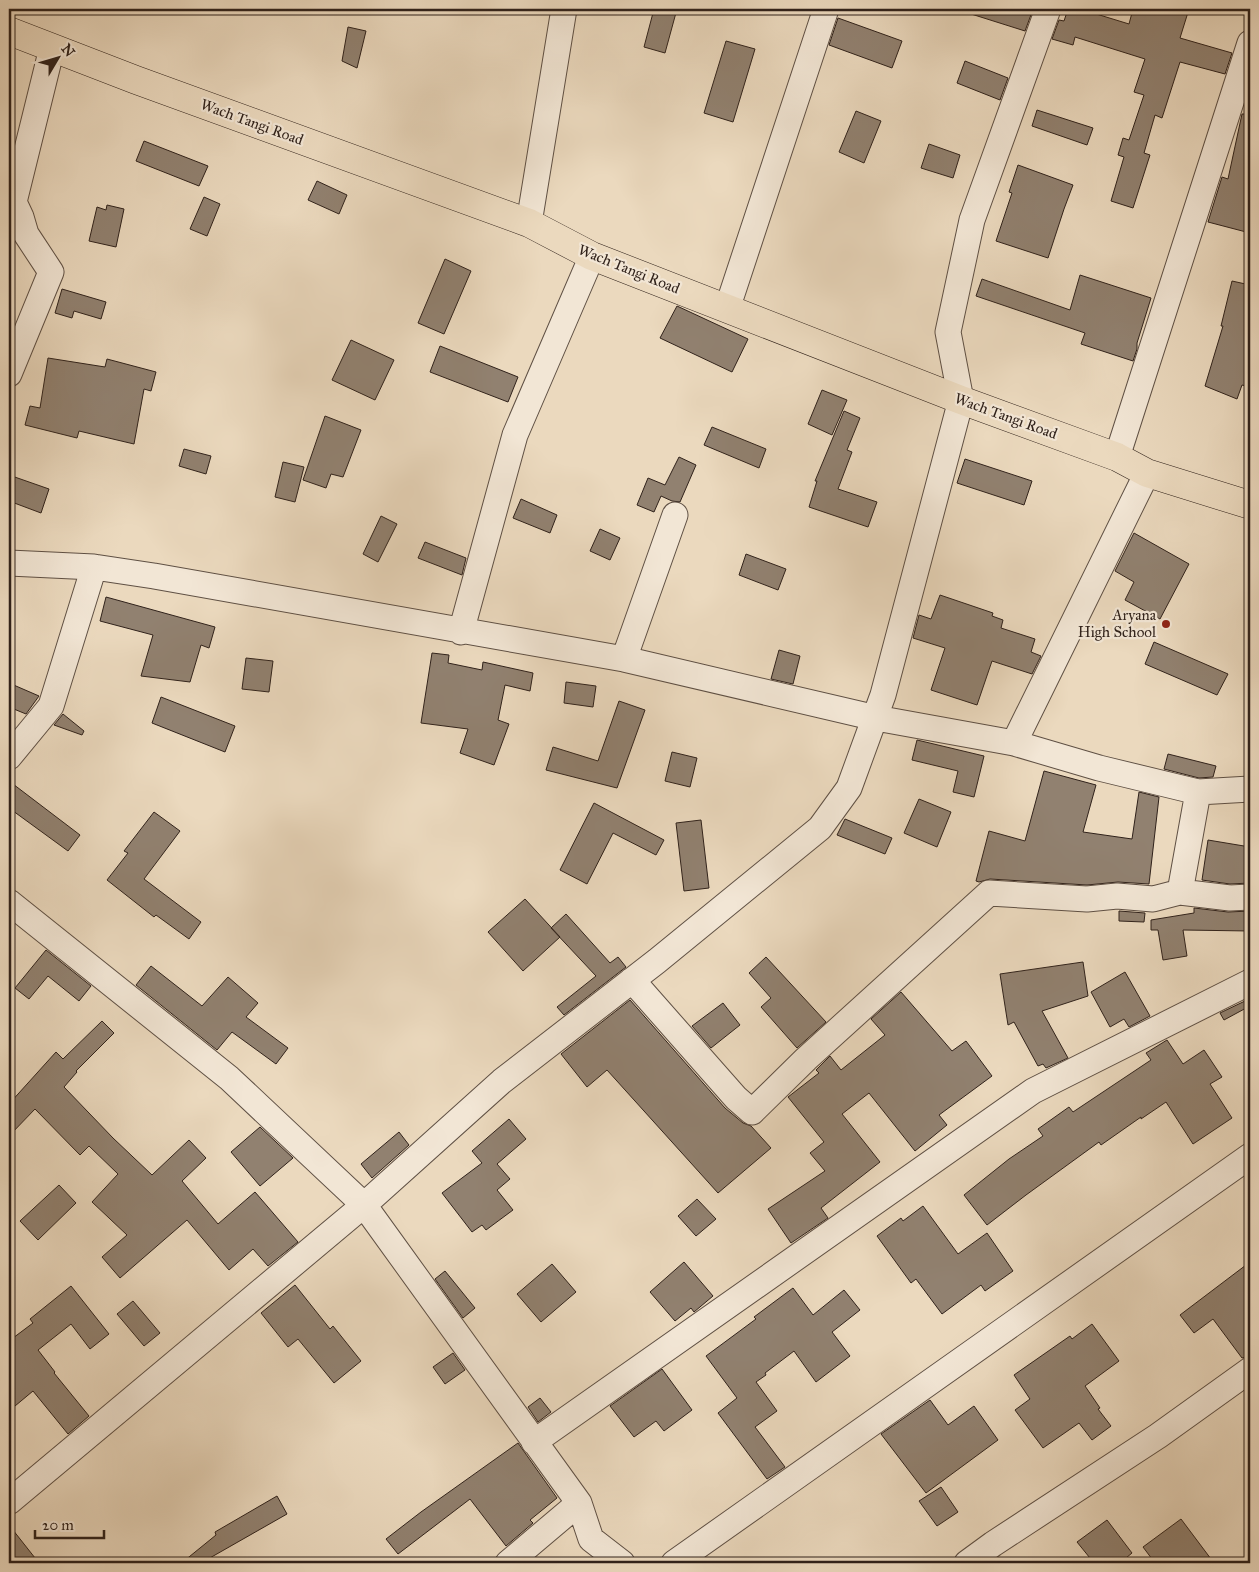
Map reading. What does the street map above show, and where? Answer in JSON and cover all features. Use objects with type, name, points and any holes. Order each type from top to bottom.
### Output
[{"type":"main road","name":"Wach Tangi Road","points":[[9,31],[136,80],[529,223],[592,256],[961,400],[1117,457],[1147,473],[1250,505]]},
{"type":"street","points":[[529,223],[564,9]]},
{"type":"street","points":[[727,309],[826,9]]},
{"type":"street","points":[[9,1502],[364,1205],[502,1081],[657,961],[820,828],[849,788],[883,695],[961,400],[948,332],[972,220],[1048,9]]},
{"type":"street","points":[[1117,457],[1250,43]]},
{"type":"street","points":[[9,374],[51,272],[26,234],[14,202],[52,48]]},
{"type":"street","points":[[461,632],[515,435],[592,256]]},
{"type":"street","points":[[1014,743],[1147,473]]},
{"type":"street","points":[[624,659],[675,515]]},
{"type":"street","points":[[9,562],[94,567],[624,659],[876,718],[1014,743],[1099,768],[1198,792],[1250,788]]},
{"type":"street","points":[[9,757],[51,706],[94,567]]},
{"type":"street","points":[[1180,892],[1198,792]]},
{"type":"street","points":[[632,980],[736,1098],[752,1112],[806,1059],[989,893],[1087,899],[1116,896],[1153,899],[1180,892],[1230,898],[1250,897]]},
{"type":"street","points":[[9,902],[230,1078],[364,1205],[579,1503],[591,1539],[622,1563]]},
{"type":"street","points":[[534,1442],[1033,1091],[1250,982]]},
{"type":"street","points":[[674,1563],[1250,1156]]},
{"type":"street","points":[[967,1563],[1158,1436],[1250,1370]]},
{"type":"street","points":[[508,1563],[579,1503]]},
{"type":"building","points":[[654,9],[677,9],[665,53],[644,47]]},
{"type":"building","points":[[969,9],[1022,9],[1032,12],[1025,31],[968,13]]},
{"type":"building","points":[[1068,9],[1080,9],[1129,24],[1133,9],[1189,9],[1180,38],[1232,53],[1225,74],[1180,62],[1162,118],[1155,115],[1144,153],[1150,155],[1133,208],[1111,201],[1124,157],[1118,155],[1123,138],[1129,140],[1144,95],[1134,92],[1145,59],[1075,37],[1073,45],[1052,39],[1059,20],[1064,21]]},
{"type":"building","points":[[838,18],[902,41],[892,68],[829,45]]},
{"type":"building","points":[[348,27],[366,31],[357,68],[342,61]]},
{"type":"building","points":[[726,41],[755,49],[733,122],[704,113]]},
{"type":"building","points":[[965,61],[1008,78],[1000,100],[957,83]]},
{"type":"building","points":[[1037,110],[1093,128],[1087,145],[1032,126]]},
{"type":"building","points":[[856,111],[881,121],[864,163],[839,152]]},
{"type":"building","points":[[1242,114],[1250,114],[1250,233],[1208,222],[1222,177],[1228,179]]},
{"type":"building","points":[[144,141],[208,166],[199,186],[136,161]]},
{"type":"building","points":[[929,144],[960,155],[953,178],[921,168]]},
{"type":"building","points":[[1018,165],[1073,185],[1048,258],[996,241],[1012,193],[1009,192]]},
{"type":"building","points":[[317,181],[347,195],[339,214],[308,200]]},
{"type":"building","points":[[204,197],[220,204],[207,236],[190,229]]},
{"type":"building","points":[[107,205],[124,209],[116,247],[89,241],[97,207],[106,210]]},
{"type":"building","points":[[445,259],[471,271],[444,334],[418,323]]},
{"type":"building","points":[[1080,275],[1151,298],[1133,361],[1081,344],[1085,333],[976,296],[982,279],[1070,310]]},
{"type":"building","points":[[1232,281],[1250,285],[1250,387],[1242,385],[1237,399],[1205,386],[1223,326],[1221,326]]},
{"type":"building","points":[[62,289],[106,302],[101,319],[74,311],[72,318],[55,313]]},
{"type":"building","points":[[677,306],[748,339],[732,372],[660,338]]},
{"type":"building","points":[[351,340],[394,360],[375,400],[332,380]]},
{"type":"building","points":[[440,346],[518,377],[508,402],[430,372]]},
{"type":"building","points":[[48,358],[105,367],[107,359],[156,372],[151,391],[144,389],[134,444],[79,431],[77,438],[25,425],[30,406],[40,408]]},
{"type":"building","points":[[822,390],[847,400],[832,435],[808,424]]},
{"type":"building","points":[[844,411],[860,418],[847,450],[852,452],[838,489],[877,502],[868,527],[809,507],[817,481],[815,481]]},
{"type":"building","points":[[325,416],[361,430],[343,477],[331,474],[326,488],[303,480]]},
{"type":"building","points":[[712,427],[766,449],[759,468],[704,445]]},
{"type":"building","points":[[184,449],[211,456],[206,474],[179,466]]},
{"type":"building","points":[[679,457],[696,465],[680,502],[661,496],[654,512],[637,505],[648,478],[665,485]]},
{"type":"building","points":[[965,459],[1032,481],[1024,505],[957,483]]},
{"type":"building","points":[[283,462],[304,467],[295,502],[275,497]]},
{"type":"building","points":[[9,475],[49,489],[41,513],[9,501]]},
{"type":"building","points":[[521,499],[557,515],[550,533],[513,518]]},
{"type":"building","points":[[381,516],[397,524],[378,562],[363,554]]},
{"type":"building","points":[[600,529],[620,538],[610,560],[590,551]]},
{"type":"building","points":[[1134,533],[1189,564],[1160,619],[1125,600],[1134,582],[1115,571]]},
{"type":"building","points":[[425,542],[466,558],[462,575],[418,558]]},
{"type":"building","points":[[746,554],[786,569],[778,590],[739,575]]},
{"type":"building","points":[[940,595],[993,613],[992,616],[1003,620],[1001,628],[1035,639],[1031,652],[1041,656],[1032,674],[992,661],[977,705],[931,690],[945,648],[913,638],[919,615],[931,619]]},
{"type":"building","points":[[106,597],[215,627],[209,648],[201,645],[190,682],[141,676],[153,635],[100,621]]},
{"type":"building","points":[[1154,642],[1228,674],[1217,695],[1145,664]]},
{"type":"building","points":[[779,650],[800,656],[793,684],[771,679]]},
{"type":"building","points":[[432,653],[449,655],[448,663],[482,670],[483,662],[533,673],[530,691],[505,685],[498,720],[509,724],[494,765],[460,753],[468,729],[421,723]]},
{"type":"building","points":[[246,658],[273,661],[269,692],[242,689]]},
{"type":"building","points":[[566,682],[596,686],[593,707],[564,703]]},
{"type":"building","points":[[9,683],[39,696],[26,714],[9,707]]},
{"type":"building","points":[[161,697],[235,726],[225,752],[152,723]]},
{"type":"building","points":[[619,701],[645,710],[617,788],[546,770],[553,747],[598,761]]},
{"type":"building","points":[[63,714],[84,731],[82,735],[54,725]]},
{"type":"building","points":[[917,740],[984,756],[974,797],[953,792],[958,771],[912,760]]},
{"type":"building","points":[[672,752],[697,758],[690,787],[665,781]]},
{"type":"building","points":[[1168,754],[1216,766],[1213,777],[1199,778],[1164,769]]},
{"type":"building","points":[[1044,771],[1096,785],[1083,832],[1132,839],[1139,792],[1159,797],[1149,884],[1118,882],[1087,885],[990,879],[976,881],[989,831],[1025,841]]},
{"type":"building","points":[[9,781],[80,835],[68,851],[9,808]]},
{"type":"building","points":[[919,799],[951,812],[937,847],[904,833]]},
{"type":"building","points":[[594,803],[664,840],[656,855],[613,833],[587,884],[560,870]]},
{"type":"building","points":[[154,812],[180,831],[144,879],[201,922],[189,939],[156,915],[154,917],[107,880],[128,853],[124,851]]},
{"type":"building","points":[[845,819],[892,838],[885,854],[837,835]]},
{"type":"building","points":[[701,820],[709,888],[684,891],[676,823]]},
{"type":"building","points":[[1208,840],[1250,847],[1250,883],[1230,884],[1202,880]]},
{"type":"building","points":[[525,899],[560,937],[523,971],[488,932]]},
{"type":"building","points":[[1194,908],[1228,912],[1250,911],[1250,931],[1183,930],[1187,956],[1163,960],[1158,930],[1151,930],[1151,920],[1194,913]]},
{"type":"building","points":[[1119,911],[1145,913],[1144,922],[1119,921]]},
{"type":"building","points":[[566,914],[610,963],[618,957],[626,967],[564,1015],[557,1007],[596,976],[551,928]]},
{"type":"building","points":[[46,950],[91,986],[79,1001],[48,976],[29,999],[15,988]]},
{"type":"building","points":[[766,957],[826,1022],[797,1048],[761,1007],[771,998],[749,973]]},
{"type":"building","points":[[1083,962],[1088,996],[1042,1011],[1068,1058],[1046,1068],[1043,1064],[1038,1066],[1014,1022],[1008,1025],[1000,974]]},
{"type":"building","points":[[151,966],[202,1006],[228,977],[258,1003],[246,1017],[288,1048],[276,1064],[232,1032],[217,1050],[136,985]]},
{"type":"building","points":[[1125,972],[1150,1016],[1129,1027],[1124,1019],[1110,1027],[1091,992]]},
{"type":"building","points":[[901,992],[952,1051],[966,1041],[992,1076],[939,1115],[947,1125],[915,1151],[869,1093],[842,1114],[880,1162],[821,1208],[828,1218],[791,1243],[768,1209],[825,1171],[810,1153],[824,1142],[788,1097],[819,1073],[816,1070],[830,1056],[841,1070],[885,1035],[871,1019]]},
{"type":"building","points":[[630,1000],[725,1108],[743,1123],[751,1126],[771,1148],[718,1193],[607,1070],[587,1087],[561,1054]]},
{"type":"building","points":[[1245,1001],[1248,1007],[1224,1020],[1220,1013]]},
{"type":"building","points":[[723,1003],[740,1025],[711,1048],[692,1026]]},
{"type":"building","points":[[102,1021],[114,1033],[76,1071],[64,1087],[152,1175],[189,1140],[206,1158],[182,1181],[218,1224],[255,1192],[298,1242],[268,1266],[253,1249],[229,1270],[187,1220],[120,1278],[102,1257],[127,1235],[92,1202],[118,1174],[89,1146],[80,1155],[35,1109],[9,1136],[9,1104],[56,1052],[63,1059]]},
{"type":"building","points":[[1167,1040],[1183,1064],[1204,1050],[1222,1077],[1210,1084],[1232,1118],[1193,1144],[1166,1102],[1101,1145],[1099,1142],[987,1225],[964,1195],[1009,1159],[1043,1136],[1038,1129],[1069,1107],[1073,1112],[1151,1060],[1146,1053]]},
{"type":"building","points":[[509,1119],[526,1139],[497,1164],[510,1179],[497,1190],[513,1210],[486,1230],[482,1225],[472,1232],[442,1193],[482,1163],[472,1151]]},
{"type":"building","points":[[260,1127],[293,1158],[260,1186],[231,1152]]},
{"type":"building","points":[[399,1132],[409,1145],[372,1178],[361,1164]]},
{"type":"building","points":[[59,1185],[76,1203],[38,1240],[20,1221]]},
{"type":"building","points":[[697,1199],[716,1219],[696,1236],[678,1216]]},
{"type":"building","points":[[923,1206],[958,1254],[987,1233],[1013,1271],[985,1291],[981,1285],[942,1314],[916,1279],[911,1283],[877,1236],[901,1218],[903,1221]]},
{"type":"building","points":[[684,1262],[713,1296],[694,1312],[691,1308],[675,1321],[650,1292]]},
{"type":"building","points":[[1250,1262],[1250,1356],[1242,1358],[1213,1319],[1194,1333],[1180,1315]]},
{"type":"building","points":[[552,1264],[576,1292],[541,1322],[517,1294]]},
{"type":"building","points":[[445,1271],[475,1308],[463,1318],[435,1279]]},
{"type":"building","points":[[295,1285],[330,1329],[333,1326],[361,1361],[334,1383],[298,1339],[288,1347],[261,1313]]},
{"type":"building","points":[[71,1286],[109,1334],[90,1349],[71,1324],[38,1350],[89,1416],[68,1434],[33,1391],[9,1411],[9,1341],[33,1323],[30,1319]]},
{"type":"building","points":[[793,1288],[813,1315],[844,1290],[860,1310],[832,1332],[850,1356],[816,1382],[794,1351],[756,1382],[777,1411],[755,1427],[785,1467],[767,1479],[718,1413],[737,1398],[706,1356],[756,1319],[754,1317]]},
{"type":"building","points":[[133,1301],[160,1333],[144,1346],[117,1314]]},
{"type":"building","points":[[1092,1324],[1119,1361],[1085,1386],[1100,1408],[1098,1409],[1111,1426],[1092,1440],[1079,1423],[1043,1448],[1015,1410],[1030,1399],[1014,1375],[1070,1336],[1072,1339]]},
{"type":"building","points":[[453,1353],[465,1370],[445,1384],[433,1367]]},
{"type":"building","points":[[662,1369],[692,1410],[664,1431],[656,1421],[634,1437],[610,1406]]},
{"type":"building","points":[[540,1398],[551,1412],[538,1422],[528,1407]]},
{"type":"building","points":[[930,1400],[948,1425],[974,1406],[998,1440],[926,1493],[881,1434]]},
{"type":"building","points":[[518,1443],[557,1498],[530,1520],[533,1523],[506,1546],[470,1499],[398,1554],[386,1539]]},
{"type":"building","points":[[941,1487],[958,1512],[937,1526],[919,1501]]},
{"type":"building","points":[[277,1496],[287,1514],[201,1563],[185,1563],[184,1561],[216,1535],[215,1532]]},
{"type":"building","points":[[1181,1519],[1214,1563],[1155,1563],[1143,1547]]},
{"type":"building","points":[[1107,1520],[1132,1553],[1120,1563],[1094,1563],[1077,1542]]},
{"type":"building","points":[[9,1525],[39,1563],[9,1563]]},
{"type":"place","name":"Aryana High School","points":[[1166,624]]}]
